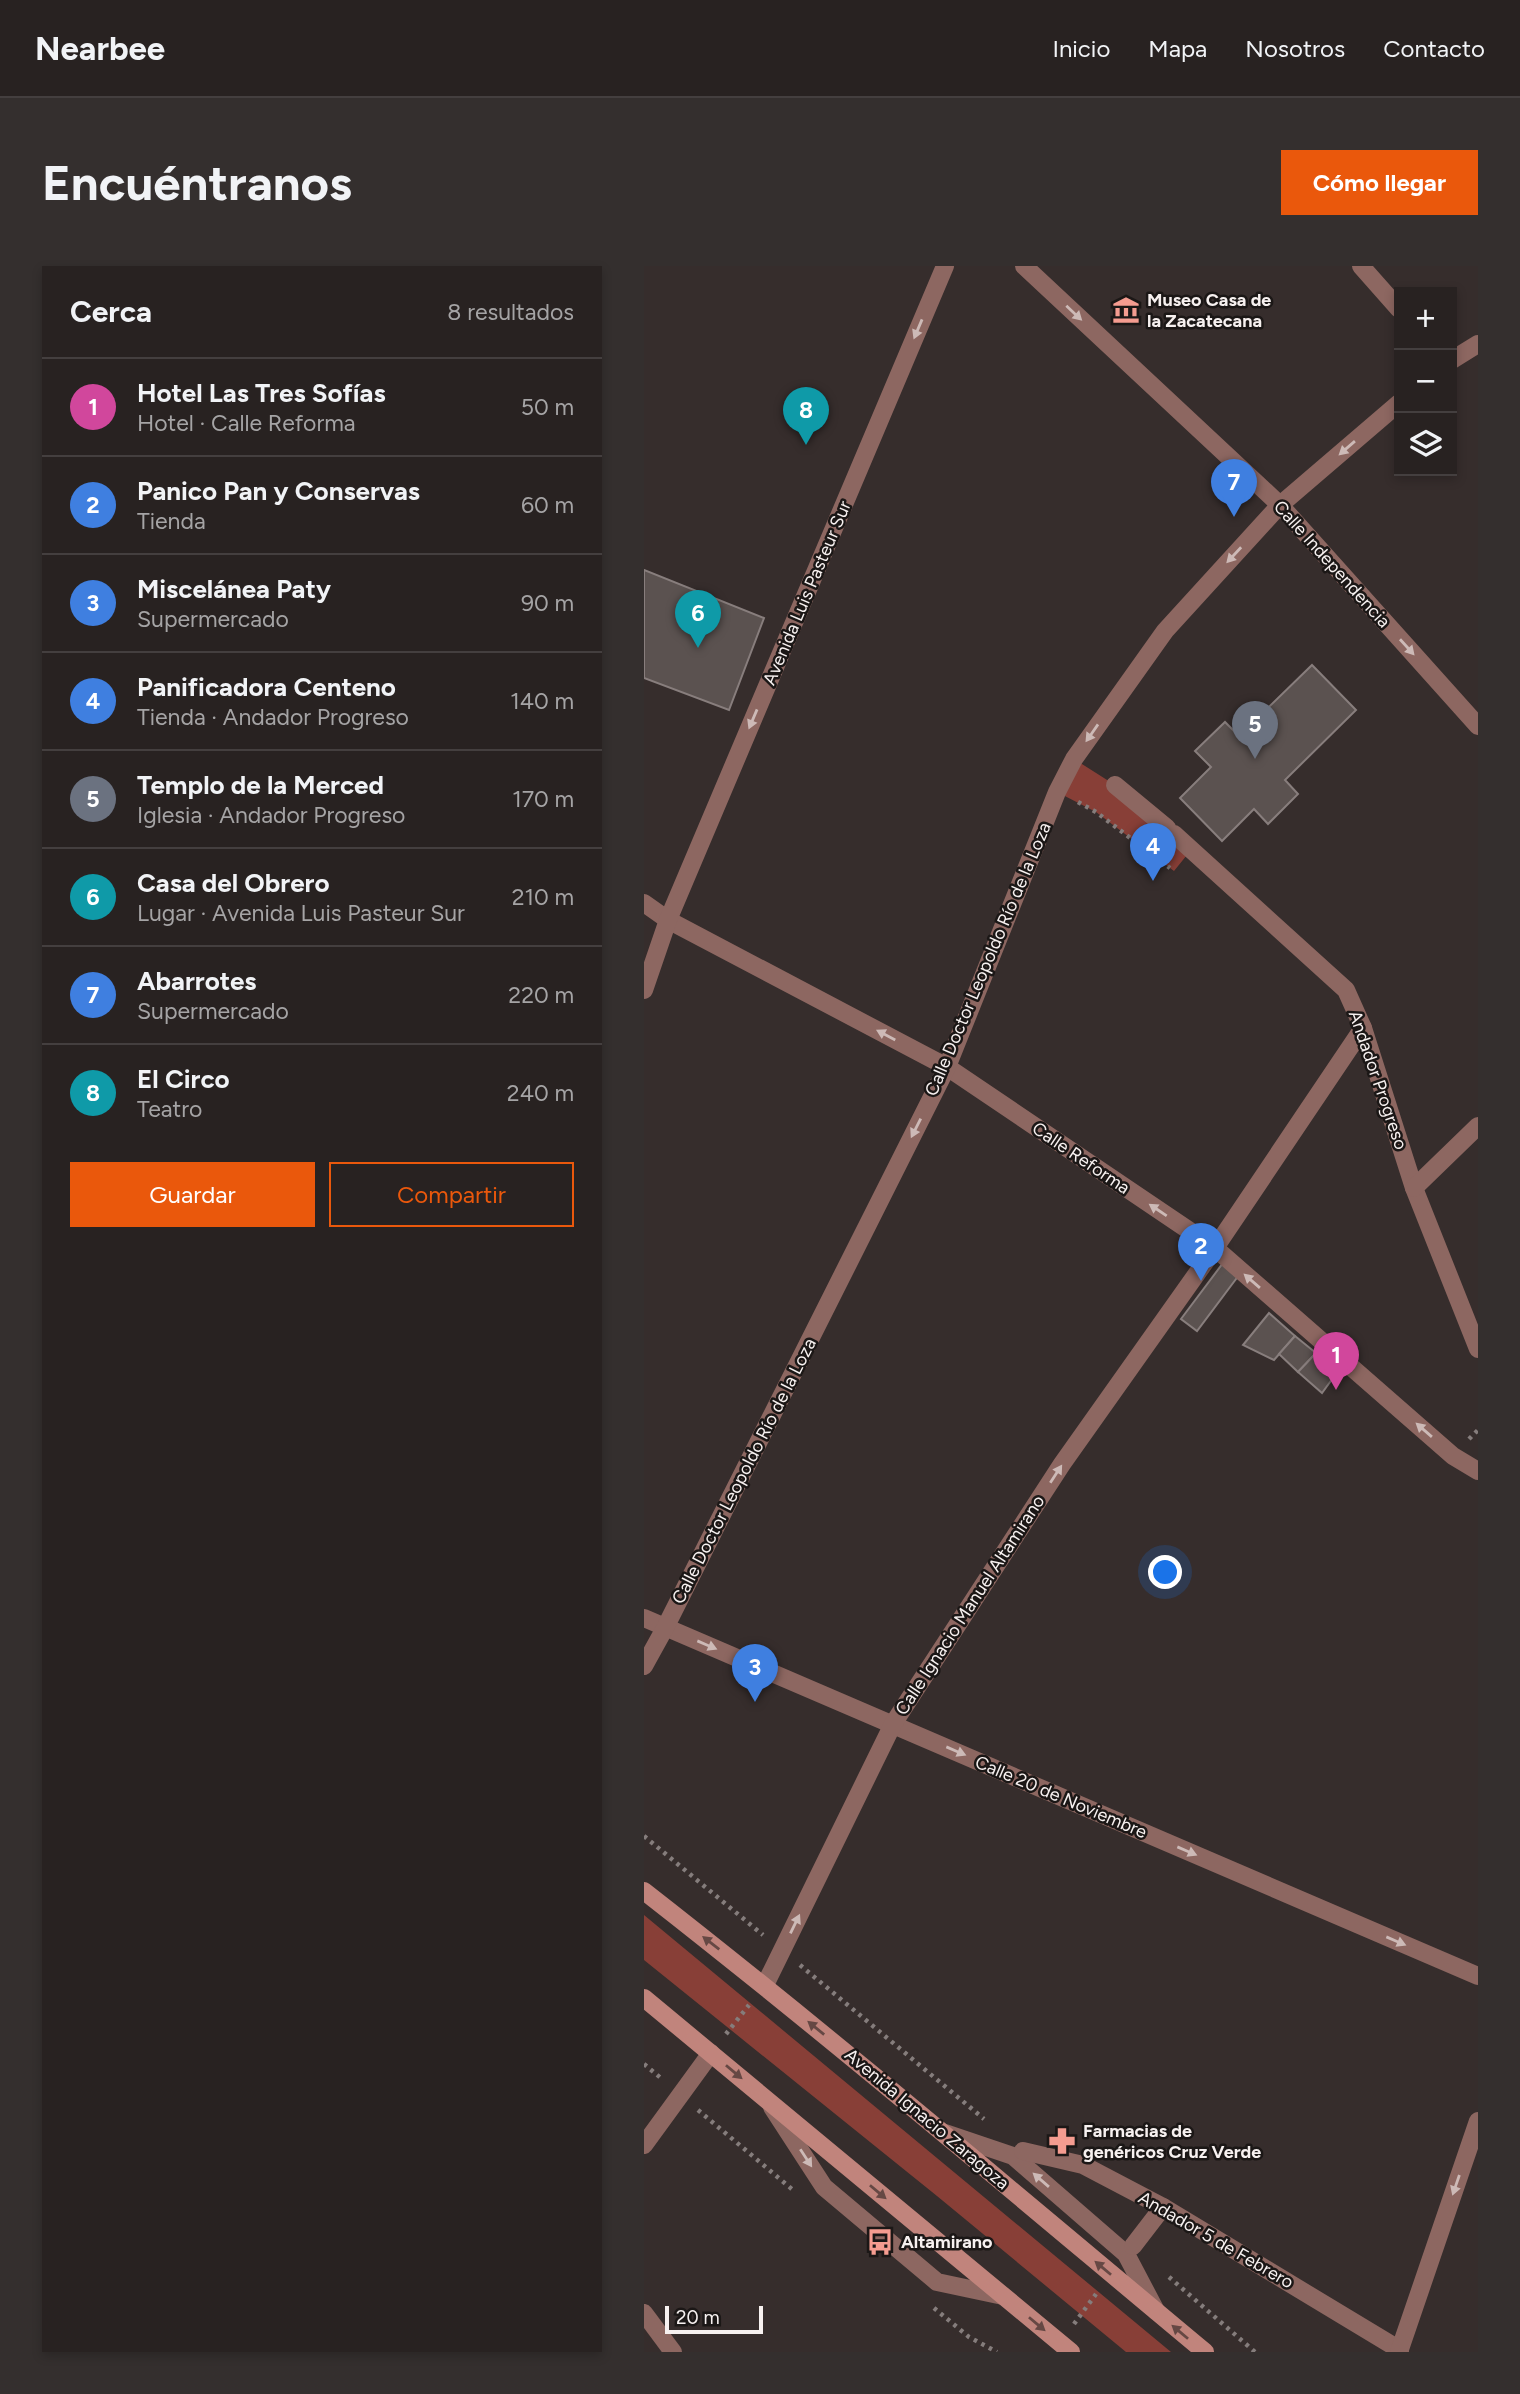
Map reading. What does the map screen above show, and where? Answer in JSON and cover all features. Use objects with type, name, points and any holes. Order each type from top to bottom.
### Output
[{"type":"main road","name":"Avenida Ignacio Zaragoza","points":[[644,1891],[765,1985],[1205,2352]]},
{"type":"main road","points":[[644,1998],[1065,2347]]},
{"type":"street","name":"Avenida Luis Pasteur Sur","points":[[644,990],[668,920],[945,266]]},
{"type":"street","name":"Calle Independencia","points":[[1024,266],[1280,505],[1478,726]]},
{"type":"street","points":[[1361,266],[1394,303]]},
{"type":"street","points":[[1457,357],[1478,344]]},
{"type":"street","name":"Calle Doctor Leopoldo Río de la Loza","points":[[644,1666],[947,1067],[1057,792],[1074,759],[1164,631],[1280,505],[1394,407]]},
{"type":"street","name":"Andador Progreso","points":[[1115,785],[1170,831],[1346,990],[1363,1028],[1414,1188],[1478,1349]]},
{"type":"street","name":"Calle Reforma","points":[[644,903],[668,920],[947,1067],[1215,1248],[1453,1456],[1478,1471]]},
{"type":"street","name":"Calle Ignacio Manuel Altamirano","points":[[765,1985],[893,1724],[1062,1464],[1215,1248],[1363,1028]]},
{"type":"street","points":[[1414,1188],[1478,1126]]},
{"type":"street","name":"Calle 20 de Noviembre","points":[[644,1618],[1478,1976]]},
{"type":"street","points":[[644,2145],[711,2053]]},
{"type":"street","points":[[769,2101],[824,2186],[927,2274],[937,2282],[1003,2296]]},
{"type":"street","points":[[1400,2351],[1478,2121]]},
{"type":"street","points":[[945,2133],[1013,2156],[1126,2254],[1156,2311]]},
{"type":"street","name":"Andador 5 de Febrero","points":[[1023,2151],[1083,2165],[1163,2207],[1400,2351]]},
{"type":"street","points":[[1133,2246],[1163,2207]]},
{"type":"street","points":[[644,2313],[673,2352]]},
{"type":"path","points":[[1057,792],[1096,812],[1174,871],[1191,850]]},
{"type":"path","points":[[644,1836],[1023,2151]]},
{"type":"path","points":[[711,2053],[765,1985]]},
{"type":"path","points":[[1133,2246],[1255,2352]]},
{"type":"path","points":[[1065,2347],[1112,2275]]},
{"type":"path","points":[[969,2337],[997,2352]]},
{"type":"shaded area","points":[[1074,759],[1115,785],[1191,850],[1174,871],[1096,812],[1057,792]]},
{"type":"shaded area","points":[[644,1915],[1171,2352],[1126,2352],[644,1960]]},
{"type":"building","points":[[644,570],[764,618],[729,710],[644,678]]},
{"type":"building","points":[[1312,665],[1356,710],[1285,780],[1298,794],[1268,824],[1254,809],[1222,841],[1180,798],[1211,767],[1195,751],[1225,722],[1239,736]]},
{"type":"building","points":[[1223,1263],[1239,1275],[1197,1331],[1181,1319]]},
{"type":"building","points":[[1269,1313],[1295,1336],[1274,1360],[1243,1345]]},
{"type":"building","points":[[1295,1336],[1316,1353],[1298,1372],[1279,1354]]},
{"type":"building","points":[[1316,1353],[1338,1371],[1322,1393],[1298,1372]]},
{"type":"place","name":"Museo Casa de la Zacatecana","points":[[1126,310]]},
{"type":"place","name":"El Circo","points":[[806,445]]},
{"type":"place","name":"Abarrotes","points":[[1234,517]]},
{"type":"place","name":"Casa del Obrero","points":[[698,648]]},
{"type":"place","name":"Templo de la Merced","points":[[1255,759]]},
{"type":"place","name":"Panificadora Centeno","points":[[1153,881]]},
{"type":"place","name":"Panico Pan y Conservas","points":[[1201,1281]]},
{"type":"place","name":"Hotel Las Tres Sofías","points":[[1336,1390]]},
{"type":"place","name":"Miscelánea Paty","points":[[755,1702]]},
{"type":"place","name":"Farmacias de genéricos Cruz Verde","points":[[1062,2141]]},
{"type":"place","name":"Altamirano","points":[[880,2242]]}]
